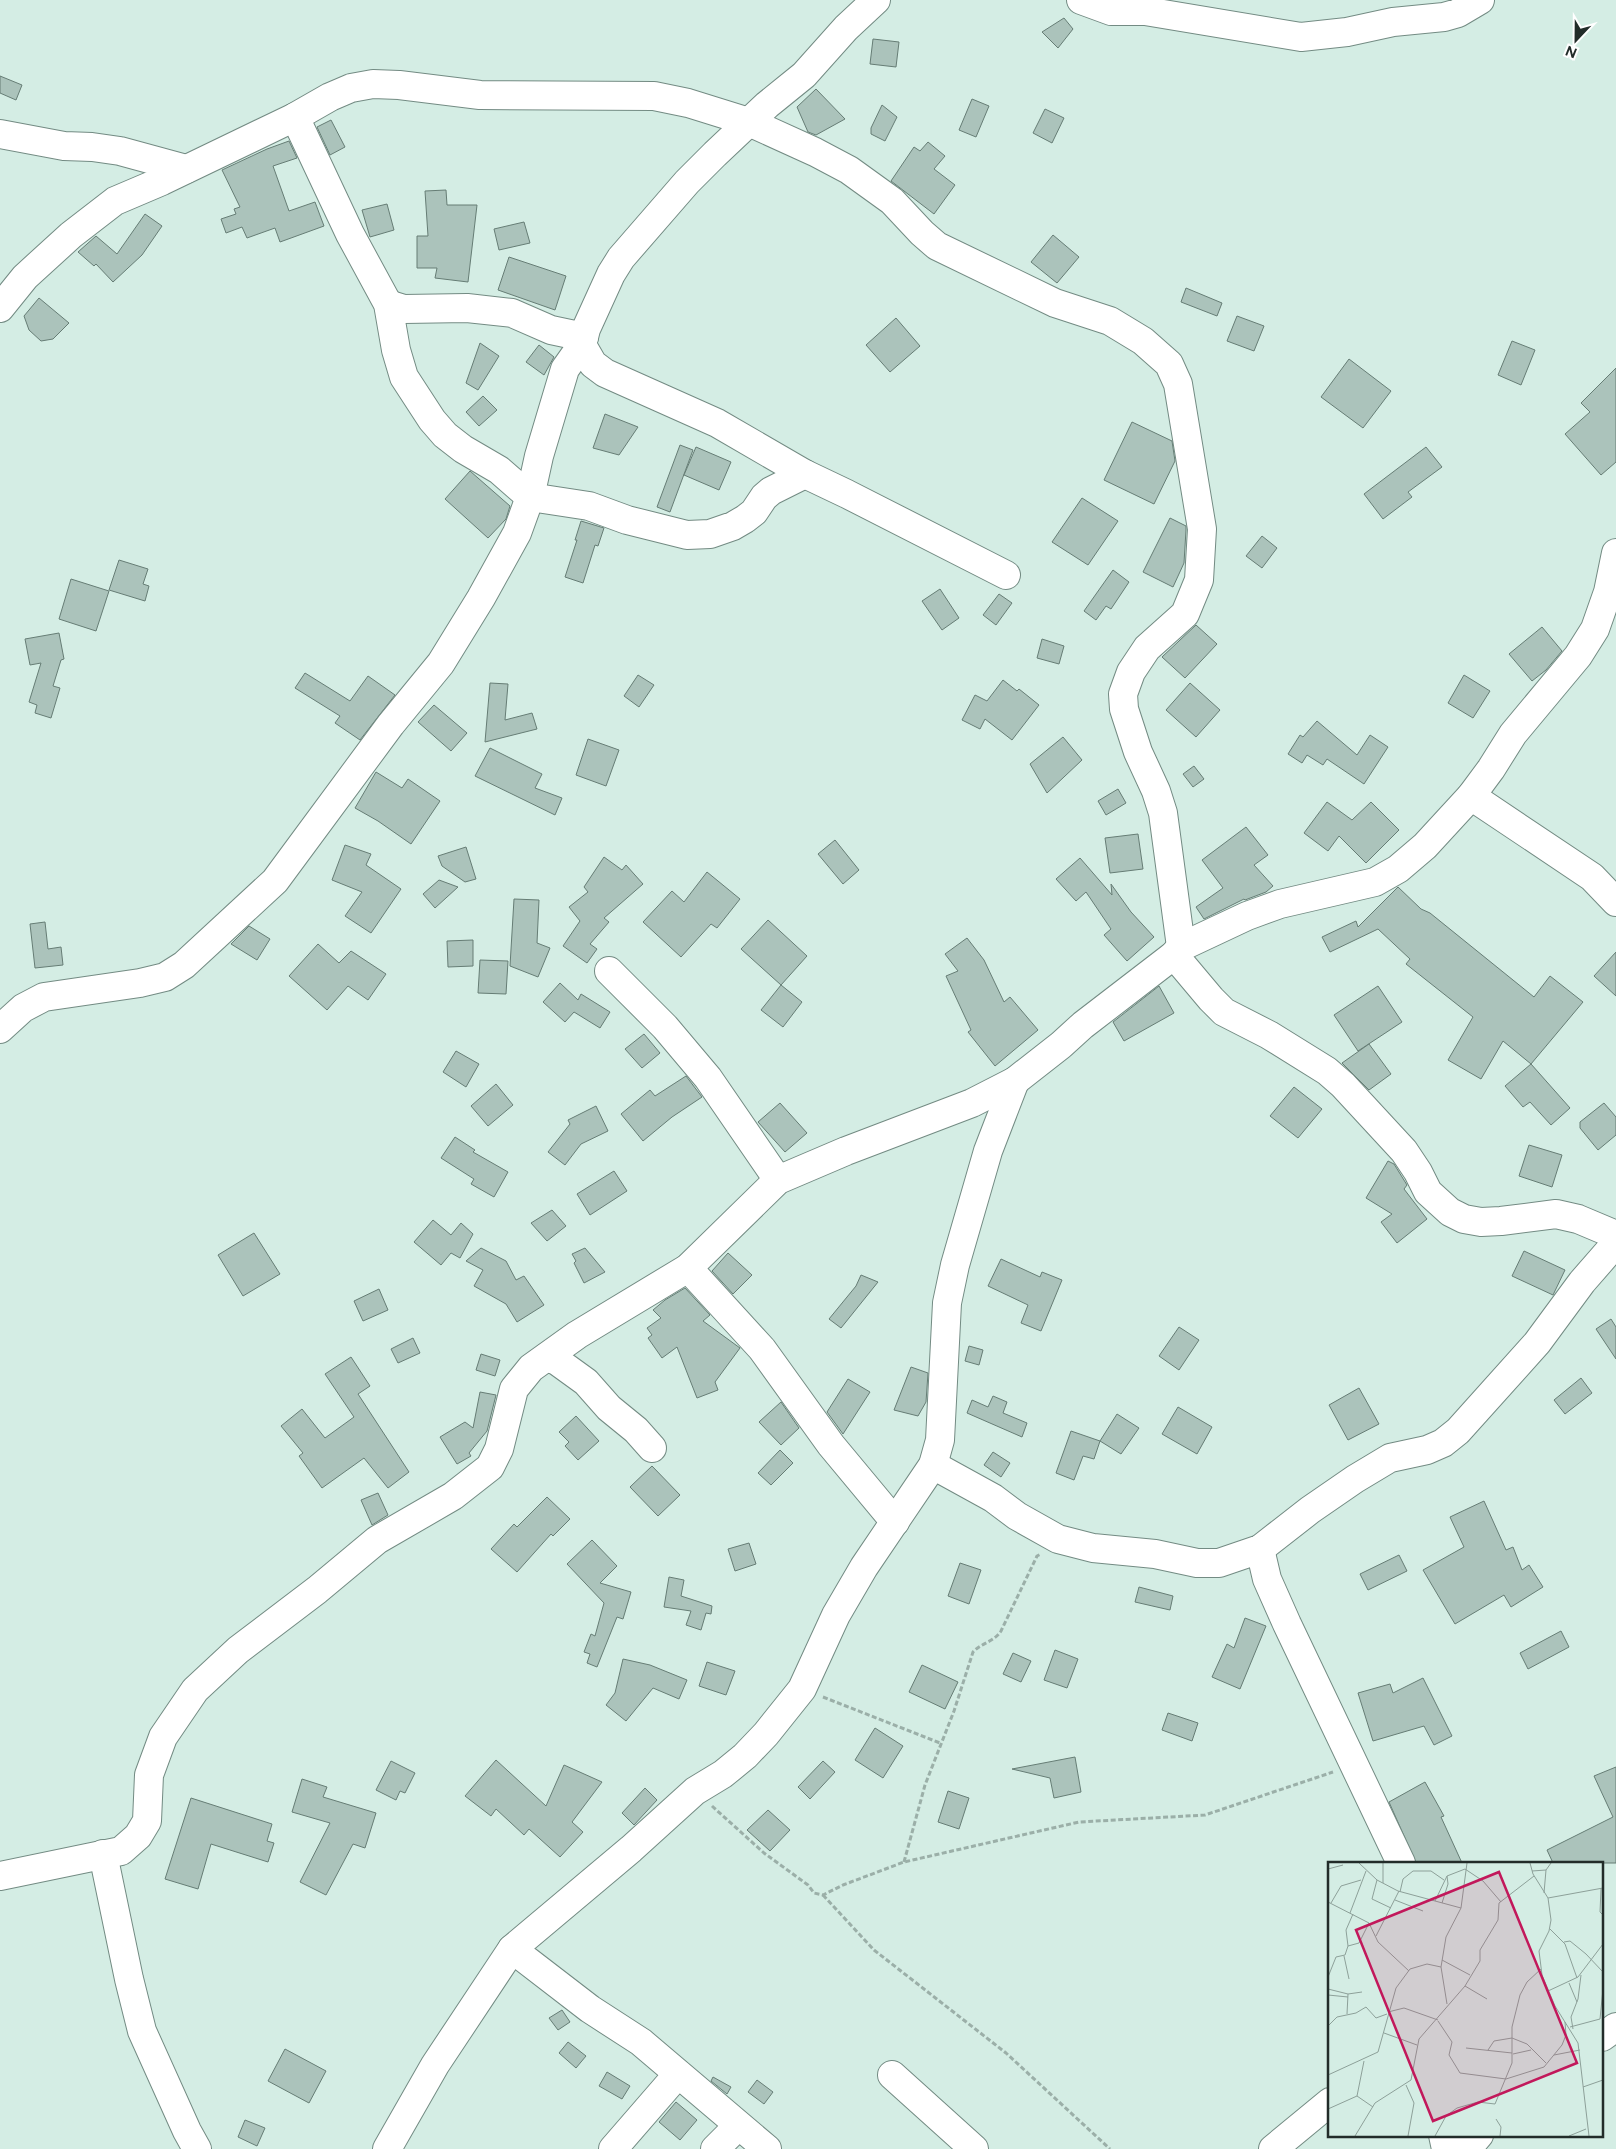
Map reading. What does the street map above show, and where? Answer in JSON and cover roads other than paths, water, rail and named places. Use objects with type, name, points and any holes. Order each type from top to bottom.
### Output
[{"type":"street","points":[[0,1029],[23,1008],[44,997],[140,983],[165,977],[184,966],[275,881],[391,724],[441,663],[481,598],[517,533],[530,497],[539,456],[565,369],[583,341],[611,274],[621,258],[687,182],[749,122],[804,75],[846,28],[876,0]]},
{"type":"street","points":[[1081,0],[1111,11],[1145,11],[1301,37],[1347,32],[1393,22],[1444,17],[1458,13],[1480,0]]},
{"type":"street","points":[[0,308],[25,277],[94,216],[127,195],[295,117],[330,97],[352,88],[373,84],[399,85],[480,95],[654,96],[688,103],[749,122],[815,152],[864,179],[892,201],[937,246],[1055,302],[1110,321],[1144,341],[1169,364],[1178,384],[1198,495],[1202,529],[1199,580],[1184,614],[1147,648],[1131,672],[1123,694],[1124,708],[1138,752],[1156,791],[1162,813],[1177,951],[1224,1012],[1276,1039],[1326,1071],[1343,1085],[1404,1151],[1428,1192],[1450,1212],[1464,1219],[1481,1222],[1556,1214],[1578,1219],[1616,1235]]},
{"type":"street","points":[[295,117],[350,234],[388,304],[396,350],[404,377],[432,420],[445,435],[499,470],[530,497],[589,506],[627,520],[687,535],[710,534],[746,519],[771,491],[805,474]]},
{"type":"street","points":[[0,134],[64,146],[120,151],[186,169]]},
{"type":"street","points":[[388,304],[404,309],[467,308],[512,312],[551,330],[583,341],[594,364],[605,373],[717,423],[805,474],[1006,574]]},
{"type":"street","points":[[0,1876],[121,1851],[138,1836],[147,1821],[149,1775],[163,1737],[195,1690],[238,1650],[317,1590],[377,1540],[453,1496],[490,1467],[499,1449],[514,1389],[531,1368],[577,1335],[688,1268],[778,1180],[846,1151],[972,1103],[1015,1081],[1061,1045],[1082,1025],[1177,951],[1247,916],[1280,904],[1375,882],[1398,869],[1425,846],[1471,796],[1513,734],[1578,656],[1595,629],[1608,592],[1616,553]]},
{"type":"street","points":[[1471,796],[1592,878],[1616,902]]},
{"type":"street","points":[[609,971],[665,1027],[708,1078],[778,1180]]},
{"type":"street","points":[[387,2149],[436,2065],[512,1948],[631,1849],[695,1791],[723,1774],[745,1756],[766,1734],[802,1689],[836,1614],[864,1567],[933,1465],[940,1440],[947,1303],[954,1264],[988,1152],[1015,1081]]},
{"type":"street","points":[[933,1465],[993,1498],[1017,1516],[1058,1539],[1093,1548],[1155,1554],[1197,1564],[1219,1563],[1260,1549],[1310,1510],[1390,1458],[1427,1450],[1443,1443],[1458,1431],[1537,1344],[1582,1282],[1616,1243]]},
{"type":"street","points":[[688,1268],[762,1350],[825,1438],[895,1522]]},
{"type":"street","points":[[547,1356],[586,1382],[609,1408],[636,1430],[652,1448]]},
{"type":"street","points":[[1260,1549],[1267,1579],[1287,1624],[1401,1862]]},
{"type":"street","points":[[103,1854],[129,1979],[142,2031],[197,2149]]},
{"type":"street","points":[[512,1948],[583,2003],[641,2042],[767,2149]]},
{"type":"street","points":[[1604,2035],[1616,2027]]},
{"type":"street","points":[[614,2149],[678,2074]]},
{"type":"street","points":[[892,2075],[974,2149]]},
{"type":"street","points":[[1273,2149],[1328,2104]]},
{"type":"street","points":[[715,2149],[738,2126]]},
{"type":"street","points":[[1443,2136],[1446,2149]]},
{"type":"street","points":[[1467,2149],[1477,2136]]}]
